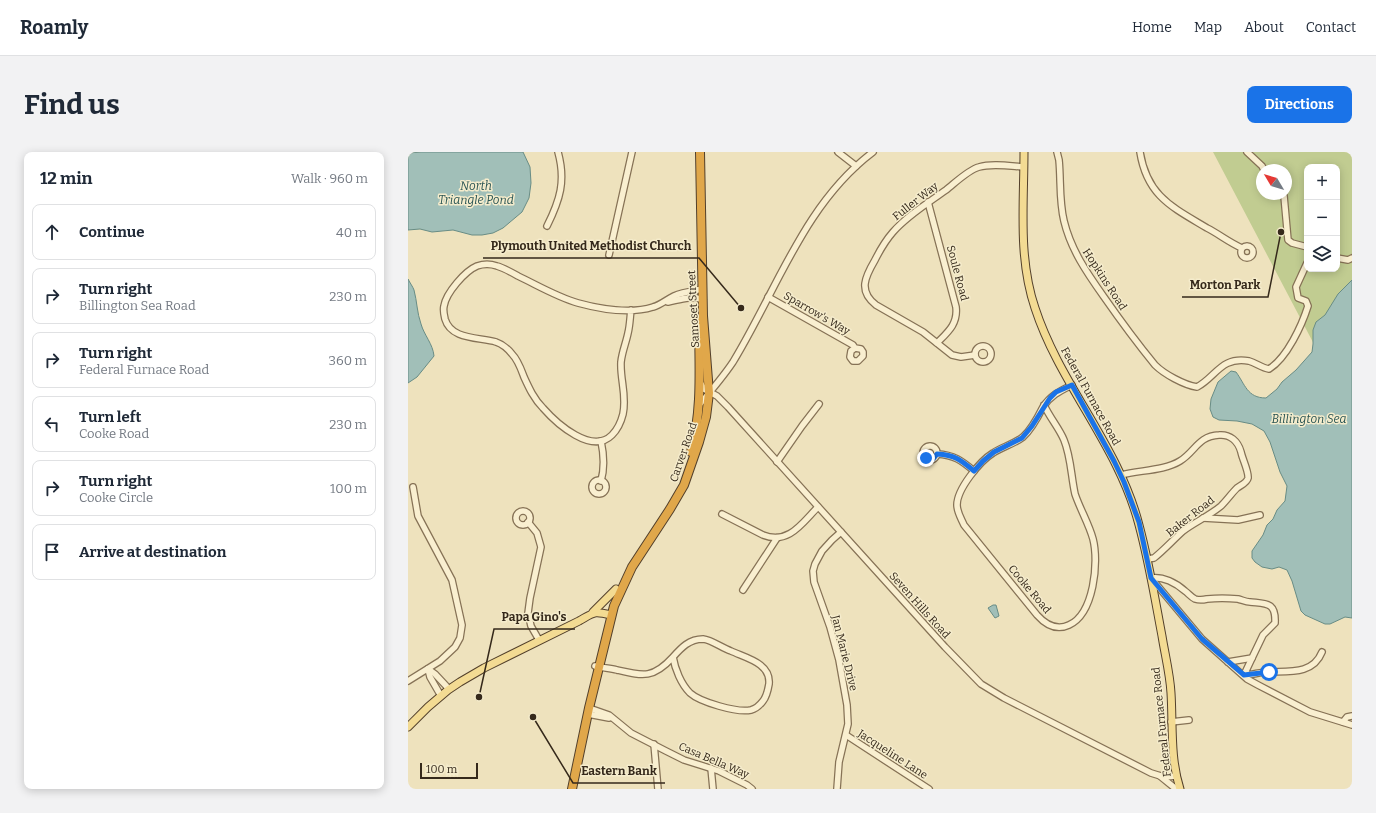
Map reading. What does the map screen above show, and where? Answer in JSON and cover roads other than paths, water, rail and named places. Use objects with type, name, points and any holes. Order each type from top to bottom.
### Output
[{"type":"highway","name":"Samoset Street","points":[[696,152],[700,294],[709,392]]},
{"type":"highway","name":"Samoset Street","points":[[700,152],[700,382]]},
{"type":"highway","name":"Carver Road","points":[[566,789],[616,589],[628,565],[667,505],[682,477],[694,440],[699,405],[700,382]]},
{"type":"highway","name":"Carver Road","points":[[609,614],[632,567],[684,485],[701,436],[707,411],[709,392]]},
{"type":"highway","name":"Carver Road","points":[[572,789],[597,667]]},
{"type":"main road","name":"Federal Furnace Road","points":[[1024,152],[1024,247],[1029,288],[1041,326],[1121,475],[1139,522],[1148,559],[1171,692],[1171,722],[1176,773],[1180,789]]},
{"type":"main road","points":[[408,727],[449,689],[484,668],[592,614],[616,589]]},
{"type":"main road","points":[[592,614],[598,612],[609,614]]},
{"type":"street","points":[[547,226],[556,207],[562,187],[561,167],[558,152]]},
{"type":"street","points":[[609,255],[632,152]]},
{"type":"street","points":[[838,152],[856,166]]},
{"type":"street","points":[[699,405],[719,382],[733,361],[817,210],[831,192],[856,166],[873,152]]},
{"type":"street","name":"Hopkins Road","points":[[1057,152],[1059,160],[1062,211],[1073,249],[1122,324],[1161,371],[1173,378],[1193,386],[1197,386],[1202,384],[1214,372],[1230,362],[1248,361],[1263,368],[1269,369],[1274,366],[1289,347],[1306,314],[1308,306],[1306,301],[1298,298],[1296,287],[1304,270]]},
{"type":"street","points":[[1140,152],[1145,174],[1160,196],[1179,211],[1242,248]]},
{"type":"street","points":[[1247,152],[1260,164]]},
{"type":"street","name":"Fuller Way","points":[[976,355],[954,356],[916,328],[876,305],[868,296],[864,284],[867,272],[892,233],[904,221],[928,202],[978,167],[1024,167]]},
{"type":"street","points":[[1284,200],[1288,240],[1304,247]]},
{"type":"street","name":"Soule Road","points":[[928,202],[957,315],[956,321],[951,328],[937,343]]},
{"type":"street","points":[[1340,260],[1348,260],[1352,258]]},
{"type":"street","points":[[631,310],[628,333],[623,349],[621,363],[624,396],[623,414],[620,425],[607,439],[592,441],[582,438],[559,424],[537,402],[518,363],[512,354],[503,346],[496,342],[463,336],[448,326],[444,305],[452,290],[465,275],[475,267],[488,264],[500,267],[558,296],[574,302],[607,308],[631,310],[654,307],[675,296],[700,294]]},
{"type":"street","name":"Sparrow's Way","points":[[768,297],[853,345],[855,348]]},
{"type":"street","name":"Seven Hills Road","points":[[700,382],[704,389],[717,396],[945,647],[981,684],[1004,698],[1159,776],[1164,777],[1176,773]]},
{"type":"street","name":"Cooke Road","points":[[1044,405],[1060,431],[1067,448],[1075,493],[1092,535],[1094,548],[1094,572],[1090,597],[1082,615],[1072,624],[1064,627],[1048,625],[1041,619],[964,525],[958,513],[957,500],[974,471],[983,461],[994,452],[1018,440],[1026,434],[1035,423],[1044,405],[1056,392],[1072,385]]},
{"type":"street","points":[[778,462],[818,404]]},
{"type":"street","name":"Baker Road","points":[[1121,475],[1173,464],[1186,457],[1202,440],[1214,436],[1229,436],[1240,447],[1244,465],[1248,472],[1248,478],[1246,481],[1220,506],[1184,531],[1154,558],[1148,559]]},
{"type":"street","points":[[601,441],[604,454],[604,465],[601,480]]},
{"type":"street","points":[[937,454],[947,454],[955,457],[974,471]]},
{"type":"street","points":[[408,681],[440,661],[455,647],[460,638],[462,625],[452,580],[418,516],[413,487]]},
{"type":"street","points":[[722,514],[770,538],[783,538],[794,532],[818,507]]},
{"type":"street","points":[[1203,518],[1207,517],[1238,520],[1260,516]]},
{"type":"street","points":[[528,522],[537,533],[541,546],[528,613],[531,626],[539,640]]},
{"type":"street","name":"Jan Marie Drive","points":[[837,789],[839,762],[848,724],[847,705],[843,678],[834,641],[813,576],[815,564],[822,551],[841,532]]},
{"type":"street","points":[[743,590],[777,538]]},
{"type":"street","points":[[1151,578],[1157,577],[1167,580],[1178,586],[1195,599],[1240,599],[1270,605],[1274,610],[1275,624],[1263,635],[1244,675]]},
{"type":"street","points":[[1151,578],[1199,635],[1244,675],[1258,685],[1310,712],[1352,725]]},
{"type":"street","points":[[597,667],[614,669],[635,675],[649,675],[666,666],[673,658],[688,643],[703,639],[753,661],[764,669],[769,680],[766,697],[762,703],[750,710],[719,706],[697,697],[691,694],[685,687],[675,666],[673,658]]},
{"type":"street","points":[[1244,675],[1302,670],[1317,662],[1322,652]]},
{"type":"street","points":[[1228,662],[1252,658]]},
{"type":"street","points":[[428,669],[435,674],[449,689]]},
{"type":"street","points":[[428,669],[430,677],[441,696]]},
{"type":"street","name":"Casa Bella Way","points":[[589,711],[614,720],[631,733],[684,760],[711,768],[747,785],[752,789]]},
{"type":"street","points":[[1343,722],[1352,716]]},
{"type":"street","points":[[1171,722],[1189,720]]},
{"type":"street","name":"Jacqueline Lane","points":[[846,735],[929,789]]},
{"type":"street","points":[[654,744],[658,789]]},
{"type":"street","name":"Casa Bella Way","points":[[655,756],[666,751]]},
{"type":"street","points":[[711,768],[712,789]]},
{"type":"street","points":[[1159,776],[1176,789]]},
{"type":"water","name":"North Triangle Pond","points":[[523,152],[530,167],[531,183],[529,198],[522,212],[503,228],[493,233],[482,235],[472,235],[453,230],[432,232],[420,229],[408,230],[408,153]]},
{"type":"water","points":[[408,279],[414,290],[422,328],[432,347],[434,356],[417,377],[408,383]]},
{"type":"water","name":"Billington Sea","points":[[1352,280],[1352,618],[1345,617],[1330,624],[1325,624],[1305,615],[1301,611],[1287,570],[1279,567],[1272,569],[1262,567],[1252,558],[1252,551],[1263,535],[1267,525],[1285,501],[1287,486],[1280,472],[1270,442],[1264,431],[1252,424],[1219,420],[1213,417],[1210,409],[1211,399],[1218,382],[1231,371],[1236,372],[1247,390],[1255,396],[1266,398],[1277,389],[1312,352],[1313,330],[1316,322],[1325,315],[1338,294]]},
{"type":"water","points":[[996,605],[999,616],[995,618],[988,608]]},
{"type":"place","name":"Morton Park","points":[[1281,232]]},
{"type":"place","name":"Plymouth United Methodist Church","points":[[741,308]]},
{"type":"place","name":"Papa Gino's","points":[[479,697]]},
{"type":"place","name":"Eastern Bank","points":[[533,717]]}]
